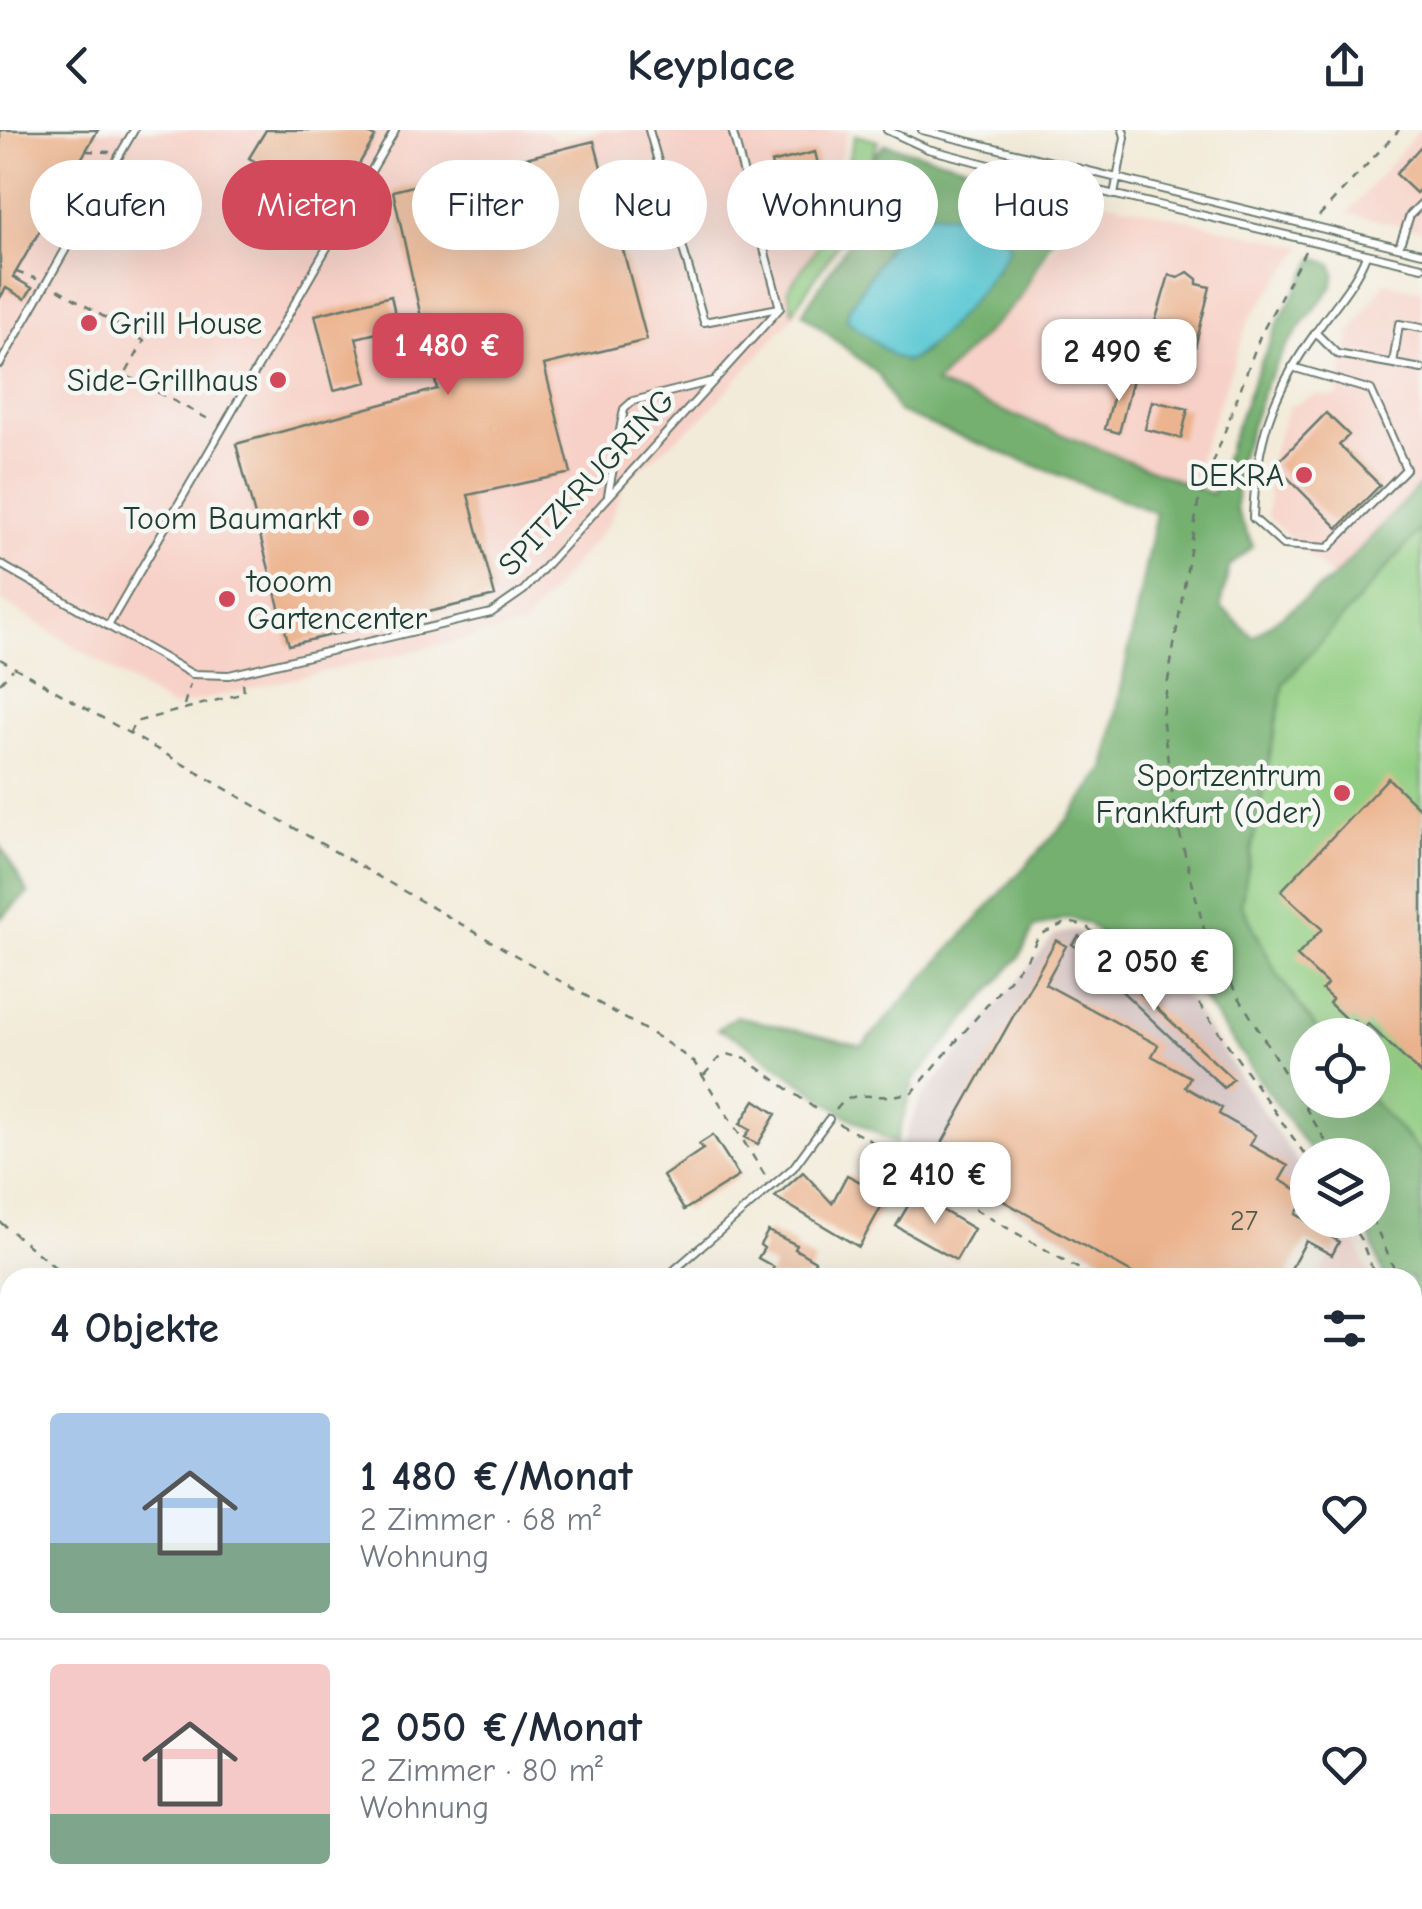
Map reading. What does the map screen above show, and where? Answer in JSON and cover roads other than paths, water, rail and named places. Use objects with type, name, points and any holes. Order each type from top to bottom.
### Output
[{"type":"lane","points":[[0,364],[134,130]]},
{"type":"lane","points":[[0,564],[108,626],[395,130]]},
{"type":"lane","points":[[648,130],[704,322],[780,308],[732,130]]},
{"type":"lane","points":[[887,130],[928,148],[1422,268]]},
{"type":"lane","points":[[922,130],[1422,253]]},
{"type":"lane","points":[[1114,195],[1123,130]]},
{"type":"lane","points":[[1398,247],[1410,215],[1422,203]]},
{"type":"lane","points":[[1292,367],[1371,390],[1406,469],[1328,548],[1282,545],[1253,518],[1255,472],[1267,418],[1292,367],[1358,276],[1366,254]]},
{"type":"lane","name":"SPITZKRUGRING","points":[[108,626],[192,674],[228,675],[491,613],[524,590],[780,308]]},
{"type":"lane","points":[[1392,364],[1400,324],[1422,328]]},
{"type":"lane","points":[[1315,332],[1336,354],[1422,369]]},
{"type":"lane","points":[[608,498],[624,409],[633,401],[714,380]]},
{"type":"lane","points":[[677,1268],[793,1168],[830,1119]]},
{"type":"water","points":[[938,214],[958,217],[958,250],[1007,250],[964,310],[935,341],[907,362],[894,357],[847,320],[849,309],[886,250],[938,250]]},
{"type":"place","name":"Grill House","points":[[89,323]]},
{"type":"place","name":"Side-Grillhaus","points":[[278,380]]},
{"type":"place","name":"DEKRA","points":[[1304,475]]},
{"type":"place","name":"Toom Baumarkt","points":[[361,518]]},
{"type":"place","name":"tooom Gartencenter","points":[[227,599]]},
{"type":"place","name":"Sportzentrum Frankfurt (Oder)","points":[[1342,793]]}]
